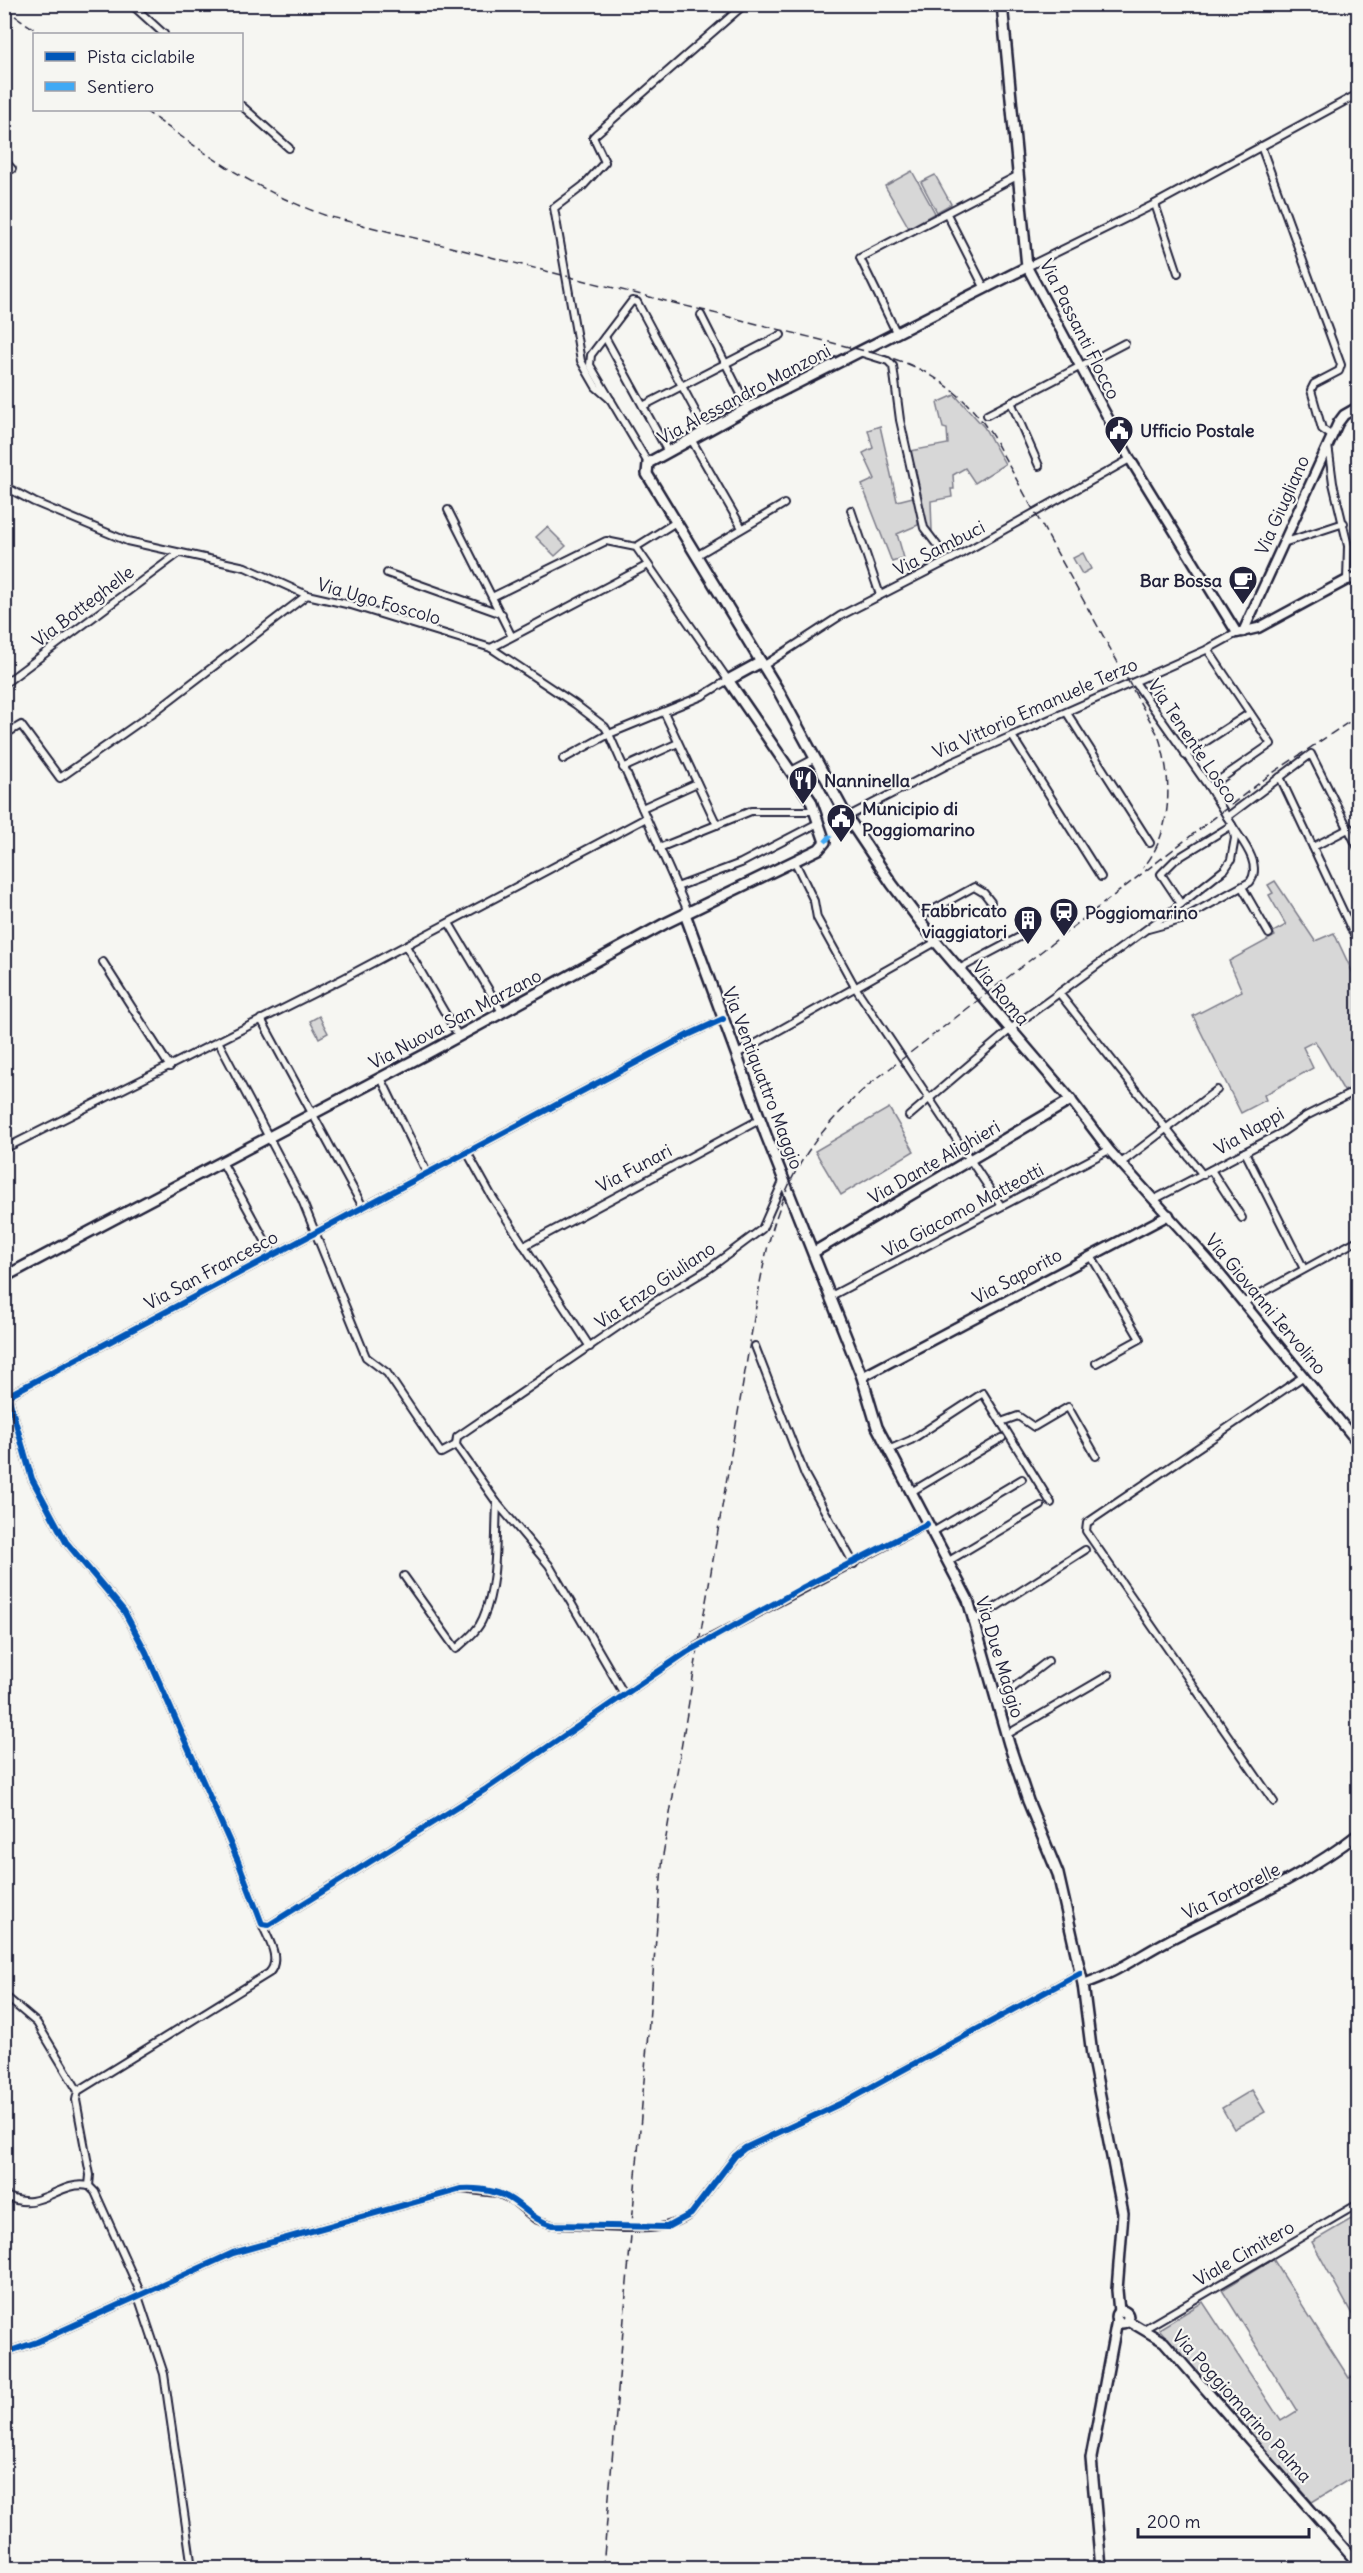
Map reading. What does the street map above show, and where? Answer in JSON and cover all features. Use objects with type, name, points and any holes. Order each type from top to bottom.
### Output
[{"type":"main road","name":"Via Passanti Flocco","points":[[1002,4],[1027,267]]},
{"type":"main road","name":"Via Alessandro Manzoni","points":[[847,817],[762,664],[647,474],[648,463],[748,408],[1027,267]]},
{"type":"main road","points":[[728,680],[762,664]]},
{"type":"main road","name":"Via Nuova San Marzano","points":[[4,1277],[685,914],[819,849],[825,842],[811,801],[728,680]]},
{"type":"main road","name":"Via Roma","points":[[847,817],[892,884],[936,942],[1071,1100]]},
{"type":"main road","name":"Via Ventiquattro Maggio","points":[[685,914],[761,1119],[814,1252]]},
{"type":"main road","name":"Via Dante Alighieri","points":[[814,1252],[1071,1100]]},
{"type":"main road","name":"Via Due Maggio","points":[[814,1252],[862,1377],[877,1427],[968,1600],[1006,1735],[1028,1801],[1058,1874],[1070,1915],[1083,1984],[1092,2055],[1124,2213],[1118,2290],[1121,2317],[1091,2458],[1101,2568]]},
{"type":"street","points":[[131,4],[163,33]]},
{"type":"street","points":[[611,400],[596,387],[581,361],[554,208],[583,186],[605,162],[593,137],[745,4]]},
{"type":"street","points":[[1027,267],[1155,204],[1359,94]]},
{"type":"street","points":[[243,107],[289,148]]},
{"type":"street","points":[[1261,146],[1341,365],[1339,371],[1314,384],[1311,390],[1322,429],[1332,436]]},
{"type":"street","points":[[4,160],[12,168]]},
{"type":"street","points":[[897,334],[860,258],[1019,175]]},
{"type":"street","points":[[1155,204],[1178,273]]},
{"type":"street","points":[[948,216],[985,289]]},
{"type":"street","name":"Via Passanti Flocco","points":[[1027,267],[1130,459],[1242,630]]},
{"type":"street","points":[[648,463],[590,365],[591,355],[632,301],[638,302],[706,431]]},
{"type":"street","points":[[701,315],[748,408]]},
{"type":"street","points":[[643,406],[781,335]]},
{"type":"street","points":[[605,337],[668,452]]},
{"type":"street","points":[[987,415],[1125,343]]},
{"type":"street","points":[[859,352],[888,361],[893,366],[900,420],[924,528],[940,549]]},
{"type":"street","points":[[1011,402],[1039,466]]},
{"type":"street","name":"Via Giugliano","points":[[1242,630],[1332,436],[1344,416],[1359,407]]},
{"type":"street","points":[[691,439],[742,528]]},
{"type":"street","points":[[1328,445],[1333,483],[1344,524],[1347,546],[1347,580]]},
{"type":"street","name":"Via Sambuci","points":[[762,664],[840,616],[961,554],[1130,459]]},
{"type":"street","points":[[4,486],[34,502],[127,541],[245,567],[307,595]]},
{"type":"street","points":[[696,556],[784,504]]},
{"type":"street","points":[[448,510],[494,596],[511,635]]},
{"type":"street","points":[[851,510],[880,595]]},
{"type":"street","points":[[494,596],[606,541],[636,547],[676,522]]},
{"type":"street","points":[[1283,543],[1344,524]]},
{"type":"street","points":[[563,759],[609,734],[702,696],[728,680],[636,547]]},
{"type":"street","name":"Via Botteghelle","points":[[4,684],[179,553]]},
{"type":"street","points":[[491,648],[511,635],[648,565]]},
{"type":"street","points":[[387,573],[502,614]]},
{"type":"street","points":[[1242,630],[1258,628],[1347,580],[1359,578]]},
{"type":"street","name":"Via Ugo Foscolo","points":[[4,735],[21,725],[60,778],[154,712],[307,595],[351,605],[491,648],[575,704],[605,727],[609,734]]},
{"type":"street","name":"Via Vittorio Emanuele Terzo","points":[[847,817],[885,795],[1012,736],[1208,650],[1242,630]]},
{"type":"street","points":[[1208,650],[1271,744],[1209,787]]},
{"type":"street","name":"Via Tenente Losco","points":[[909,1116],[1010,1030],[1225,869],[1234,849],[1232,825],[1209,787],[1135,682]]},
{"type":"street","points":[[664,712],[717,825]]},
{"type":"street","points":[[1067,713],[1150,843]]},
{"type":"street","points":[[1185,755],[1250,713]]},
{"type":"street","points":[[609,734],[686,907],[685,914]]},
{"type":"street","points":[[1012,736],[1101,878]]},
{"type":"street","points":[[623,768],[678,743]]},
{"type":"street","points":[[1227,817],[1311,754],[1359,848]]},
{"type":"street","points":[[790,771],[816,758]]},
{"type":"street","points":[[1280,777],[1359,944]]},
{"type":"street","points":[[642,808],[697,783]]},
{"type":"street","points":[[659,848],[751,811],[814,811]]},
{"type":"street","points":[[4,1149],[219,1043],[646,818]]},
{"type":"street","points":[[677,887],[741,863],[818,823]]},
{"type":"street","points":[[1144,930],[1181,920],[1242,887],[1252,878],[1251,856],[1232,825],[1175,860],[1161,874],[1181,904]]},
{"type":"street","points":[[1313,847],[1350,828]]},
{"type":"street","points":[[794,861],[814,901],[818,918],[855,987],[1001,1206]]},
{"type":"street","points":[[918,918],[974,887],[984,892],[991,902]]},
{"type":"street","points":[[1242,887],[1269,934]]},
{"type":"street","points":[[449,923],[502,1012]]},
{"type":"street","points":[[959,969],[1027,933]]},
{"type":"street","points":[[737,1054],[936,942]]},
{"type":"street","points":[[406,946],[459,1036]]},
{"type":"street","points":[[103,962],[170,1067]]},
{"type":"street","points":[[1059,993],[1203,1175]]},
{"type":"street","points":[[261,1019],[363,1207]]},
{"type":"street","points":[[467,1152],[723,1019]]},
{"type":"street","points":[[219,1043],[316,1232],[366,1357],[387,1373],[441,1453],[456,1445]]},
{"type":"street","points":[[381,1078],[427,1173]]},
{"type":"street","points":[[1121,1163],[1217,1090]]},
{"type":"street","name":"Via Nappi","points":[[1155,1199],[1281,1133],[1306,1116],[1359,1090]]},
{"type":"street","points":[[1071,1100],[1109,1150],[1169,1215]]},
{"type":"street","name":"Via Funari","points":[[524,1246],[761,1119]]},
{"type":"street","name":"Via Giacomo Matteotti","points":[[831,1296],[1109,1150]]},
{"type":"street","name":"Via San Francesco","points":[[9,1395],[467,1152]]},
{"type":"street","name":"Via Enzo Giuliano","points":[[467,1152],[524,1246],[590,1347],[707,1270],[762,1229],[784,1179]]},
{"type":"street","points":[[1245,1152],[1304,1269]]},
{"type":"street","points":[[222,1162],[273,1255]]},
{"type":"street","points":[[1211,1170],[1242,1218]]},
{"type":"street","name":"Via Saporito","points":[[862,1377],[1169,1215]]},
{"type":"street","name":"Via Giovanni Iervolino","points":[[1169,1215],[1304,1376],[1355,1432],[1359,1443]]},
{"type":"street","points":[[1243,1303],[1359,1240]]},
{"type":"street","points":[[1090,1257],[1140,1339],[1096,1363]]},
{"type":"street","points":[[756,1346],[805,1475],[854,1564]]},
{"type":"street","points":[[590,1347],[457,1437],[456,1445],[497,1503],[549,1565],[624,1694]]},
{"type":"street","points":[[1275,1802],[1086,1531],[1087,1523],[1304,1376]]},
{"type":"street","points":[[4,1382],[33,1479],[66,1542],[124,1611],[146,1652],[238,1861],[275,1957],[274,1966],[269,1973],[78,2091]]},
{"type":"street","points":[[888,1450],[911,1440],[983,1393],[1051,1503]]},
{"type":"street","points":[[1001,1422],[1018,1416],[1034,1427],[1068,1407],[1096,1456]]},
{"type":"street","points":[[910,1492],[1002,1438]]},
{"type":"street","points":[[262,1924],[269,1924],[451,1812],[707,1640],[802,1588],[929,1528],[1022,1479]]},
{"type":"street","points":[[404,1576],[456,1649],[484,1617],[494,1569],[497,1503]]},
{"type":"street","points":[[947,1562],[1041,1506]]},
{"type":"street","points":[[974,1621],[1085,1550]]},
{"type":"street","points":[[997,1700],[1048,1661]]},
{"type":"street","points":[[1006,1735],[1109,1675]]},
{"type":"street","name":"Via Tortorelle","points":[[1083,1984],[1115,1971],[1176,1936],[1300,1876],[1359,1834]]},
{"type":"street","points":[[4,2353],[37,2342],[233,2253],[461,2189],[497,2193],[546,2224],[656,2229],[682,2220],[697,2207],[735,2156],[745,2148],[846,2101],[1080,1973]]},
{"type":"street","points":[[4,1995],[38,2023],[78,2091],[76,2100],[90,2175],[89,2186]]},
{"type":"street","points":[[4,2195],[15,2200],[34,2202],[74,2187],[89,2186],[95,2192],[140,2295],[164,2374],[192,2568]]},
{"type":"street","name":"Viale Cimitero","points":[[1144,2329],[1359,2204]]},
{"type":"street","name":"Via Poggiomarino Palma","points":[[1121,2317],[1164,2342],[1359,2564]]},
{"type":"shaded area","points":[[912,171],[935,213],[909,228],[885,186]]},
{"type":"shaded area","points":[[935,175],[951,204],[937,212],[921,182]]},
{"type":"shaded area","points":[[955,395],[984,427],[1005,464],[975,483],[965,468],[953,475],[952,497],[931,501],[932,531],[927,532],[923,517],[918,516],[918,525],[897,534],[904,558],[892,562],[862,485],[875,479],[863,453],[873,448],[868,430],[880,426],[897,501],[917,496],[910,451],[948,444],[947,429],[943,428],[937,403]]},
{"type":"shaded area","points":[[547,527],[566,546],[555,556],[536,537]]},
{"type":"shaded area","points":[[1083,553],[1091,569],[1082,574],[1073,558]]},
{"type":"shaded area","points":[[1275,881],[1315,941],[1334,933],[1358,984],[1358,1085],[1344,1091],[1315,1041],[1303,1047],[1313,1068],[1264,1095],[1266,1100],[1241,1113],[1193,1016],[1242,991],[1229,961],[1275,936],[1273,932],[1286,925],[1269,895],[1273,893],[1268,885]]},
{"type":"shaded area","points":[[319,1016],[328,1033],[319,1038],[310,1021]]},
{"type":"shaded area","points":[[889,1108],[914,1151],[841,1195],[815,1151]]},
{"type":"shaded area","points":[[1252,2090],[1265,2112],[1234,2129],[1222,2108]]},
{"type":"shaded area","points":[[1358,2215],[1358,2325],[1312,2242]]},
{"type":"shaded area","points":[[1273,2259],[1349,2378],[1358,2374],[1358,2474],[1312,2502],[1159,2329],[1203,2302],[1281,2421],[1297,2411],[1222,2290]]},
{"type":"railway","points":[[4,8],[40,33]]},
{"type":"railway","points":[[145,111],[231,170],[277,195],[327,216],[885,356],[918,369],[947,386],[983,422],[993,437],[1158,735],[1166,769],[1167,804],[1160,838],[1143,868]]},
{"type":"railway","points":[[603,2568],[663,1855],[760,1283],[784,1196],[810,1149],[847,1105],[871,1083],[1271,774],[1358,716]]},
{"type":"marked path","points":[[825,842],[847,817]]},
{"type":"cycle path","points":[[9,1395],[688,1035],[723,1019]]},
{"type":"cycle path","points":[[4,1382],[32,1479],[66,1542],[124,1611],[146,1652],[238,1861],[262,1924],[269,1925],[486,1789],[687,1652],[802,1588],[927,1524]]},
{"type":"cycle path","points":[[4,2353],[37,2342],[233,2253],[461,2189],[481,2189],[500,2194],[536,2218],[552,2225],[667,2227],[691,2214],[735,2156],[745,2148],[846,2101],[1080,1973]]},
{"type":"place","name":"Ufficio Postale","points":[[1119,456]]},
{"type":"place","name":"Bar Bossa","points":[[1243,606]]},
{"type":"place","name":"Nanninella","points":[[803,806]]},
{"type":"place","name":"Municipio di Poggiomarino","points":[[841,844]]},
{"type":"place","name":"Poggiomarino","points":[[1064,938]]},
{"type":"place","name":"Fabbricato viaggiatori","points":[[1028,946]]}]
